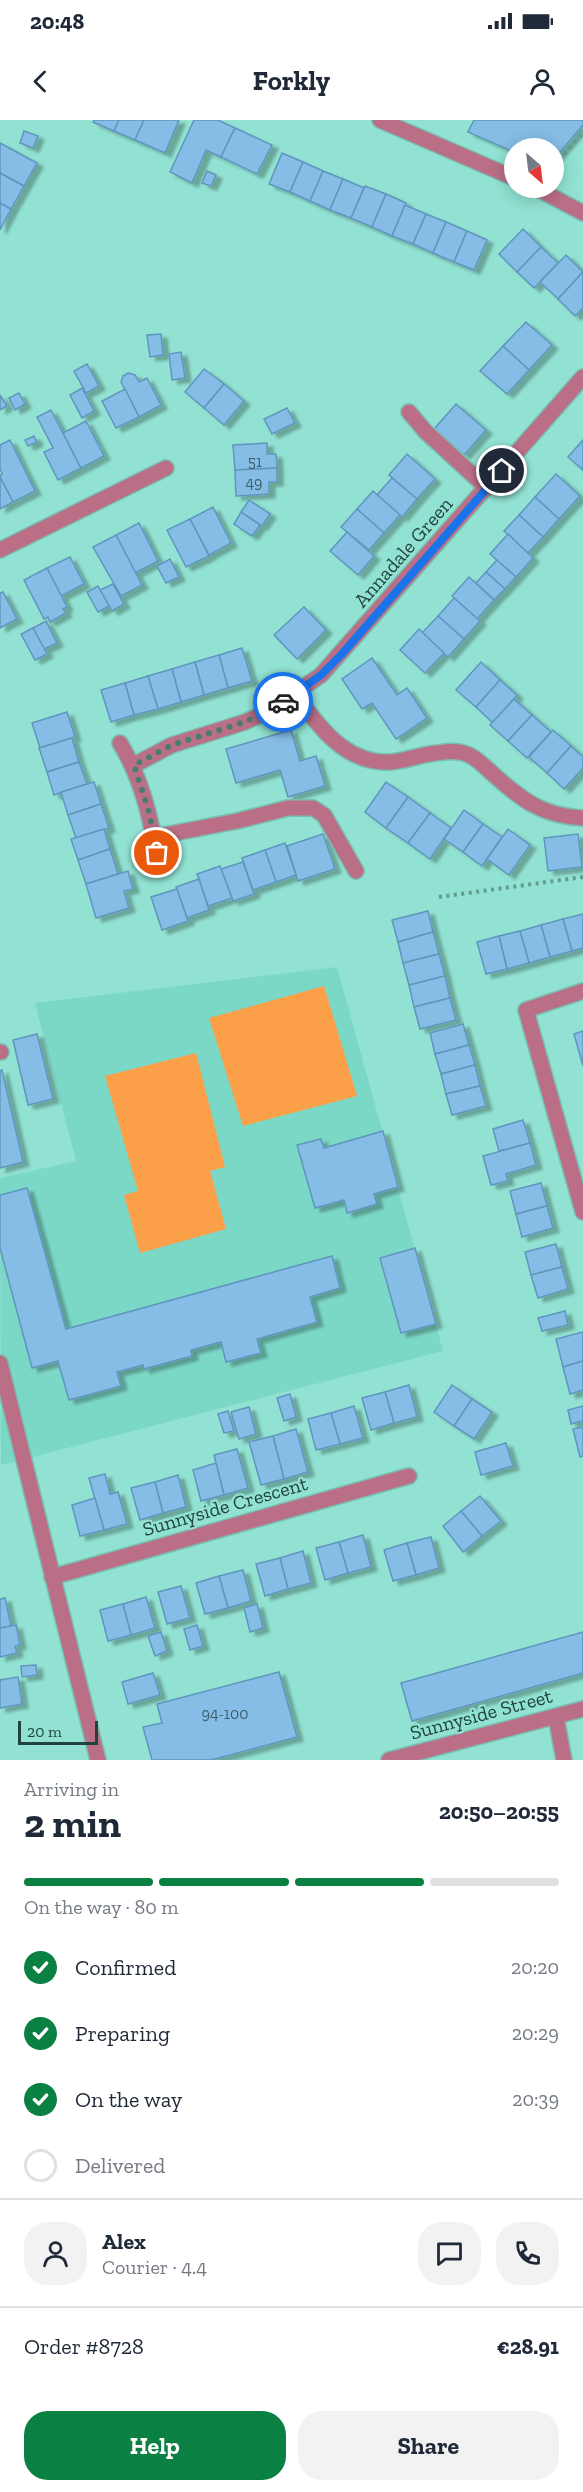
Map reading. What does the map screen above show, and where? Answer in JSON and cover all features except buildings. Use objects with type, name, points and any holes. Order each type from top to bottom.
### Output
[{"type":"street","points":[[380,120],[504,174]]},
{"type":"street","points":[[555,198],[583,213]]},
{"type":"street","name":"Annadale Green","points":[[134,765],[172,745],[245,722],[271,710],[321,675],[341,655],[583,377]]},
{"type":"street","points":[[409,412],[425,431],[487,488]]},
{"type":"street","points":[[0,550],[166,468]]},
{"type":"street","points":[[295,694],[327,735],[349,752],[364,759],[383,762],[401,761],[456,751],[471,755],[529,803],[549,813],[583,818]]},
{"type":"street","points":[[120,743],[134,765],[142,786],[159,869]]},
{"type":"street","points":[[154,837],[237,821],[288,808],[313,808],[324,815],[356,871]]},
{"type":"street","points":[[583,991],[526,1010],[583,1212]]},
{"type":"street","points":[[0,1363],[98,1760]]},
{"type":"street","name":"Sunnyside Crescent","points":[[52,1577],[409,1476]]},
{"type":"street","name":"Sunnyside Street","points":[[388,1760],[583,1709]]},
{"type":"street","points":[[556,1717],[564,1760]]},
{"type":"path","points":[[564,154],[583,133]]},
{"type":"path","points":[[439,897],[583,877]]},
{"type":"shaded area","points":[[337,967],[443,1351],[1,1465],[0,1178],[76,1161],[35,1003]]},
{"type":"shaded area","points":[[324,986],[357,1096],[243,1126],[209,1018]]},
{"type":"shaded area","points":[[196,1053],[225,1167],[210,1171],[226,1229],[140,1253],[124,1195],[138,1191],[105,1076]]},
{"type":"way so far","points":[[157,853],[149,812],[134,765],[172,745],[245,722],[283,702]]},
{"type":"route","points":[[283,702],[321,675],[341,655],[502,471]]}]
